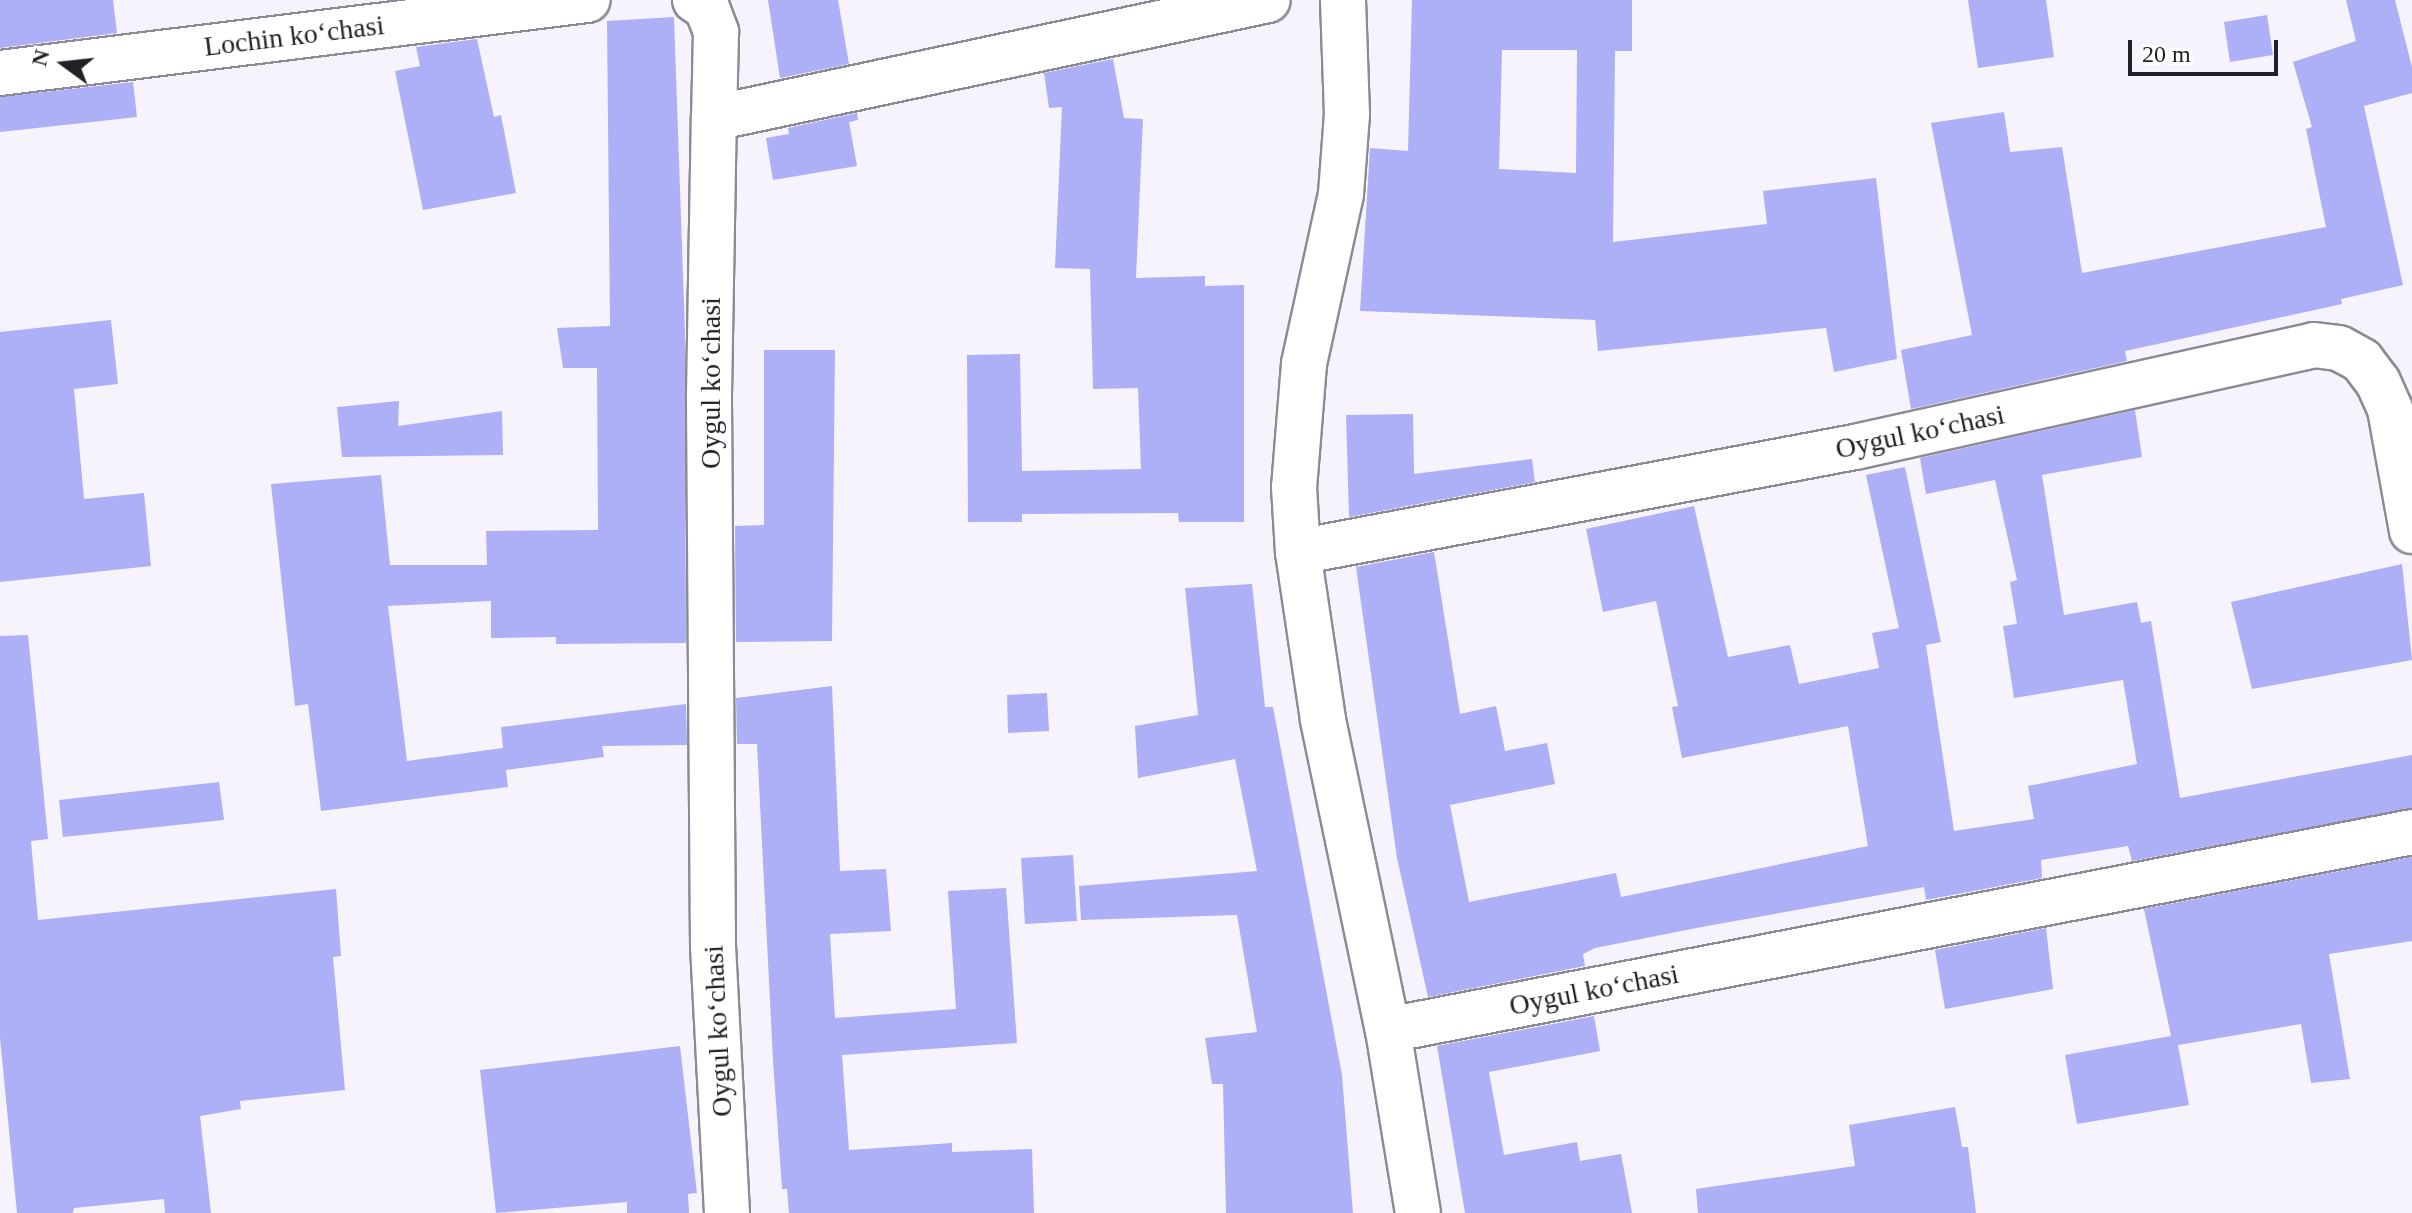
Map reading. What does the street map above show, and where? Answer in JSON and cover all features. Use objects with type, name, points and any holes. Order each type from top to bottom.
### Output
[{"type":"street","name":"Lochin koʻchasi","points":[[0,73],[587,0]]},
{"type":"street","points":[[695,0],[707,8],[716,32],[714,118],[1268,0]]},
{"type":"street","points":[[1343,0],[1347,114],[1341,194],[1304,364],[1294,487],[1298,552],[1323,720],[1388,1030],[1418,1213]]},
{"type":"street","name":"Oygul koʻchasi","points":[[714,118],[709,395],[713,915],[727,1213]]},
{"type":"street","name":"Oygul koʻchasi","points":[[1298,552],[1855,447],[2314,345],[2339,348],[2362,361],[2378,382],[2390,409],[2412,531]]},
{"type":"street","name":"Oygul koʻchasi","points":[[1388,1030],[2412,832]]},
{"type":"building","points":[[0,0],[113,0],[117,33],[0,48]]},
{"type":"building","points":[[768,0],[838,0],[849,64],[780,78]]},
{"type":"building","points":[[1412,0],[1632,0],[1632,51],[1615,51],[1613,242],[1767,224],[1763,191],[1876,178],[1897,359],[1834,372],[1826,328],[1598,351],[1595,320],[1360,311],[1370,148],[1408,151]],"holes":[[[1502,50],[1577,50],[1576,173],[1499,169]]]},
{"type":"building","points":[[1968,0],[2046,0],[2054,57],[1978,68]]},
{"type":"building","points":[[2346,0],[2395,0],[2412,67],[2412,93],[2364,106],[2403,285],[2341,299],[2342,304],[2125,351],[2127,361],[1911,409],[1901,350],[1972,335],[1931,123],[2004,112],[2010,152],[2062,147],[2082,273],[2326,227],[2306,129],[2312,127],[2293,62],[2356,41]]},
{"type":"building","points":[[2267,15],[2273,55],[2230,62],[2224,22]]},
{"type":"building","points":[[674,17],[685,333],[686,643],[556,644],[556,637],[491,638],[491,601],[388,606],[407,761],[503,748],[501,727],[686,704],[687,745],[602,746],[604,757],[506,770],[508,787],[321,811],[308,704],[295,706],[271,484],[381,475],[390,565],[487,565],[486,531],[598,530],[597,368],[563,368],[557,328],[610,326],[607,21]]},
{"type":"building","points":[[477,39],[494,117],[501,115],[516,193],[423,210],[395,71],[420,66],[416,47]]},
{"type":"building","points":[[1113,59],[1124,118],[1143,119],[1136,278],[1205,276],[1205,286],[1244,285],[1244,522],[1179,522],[1178,513],[1022,514],[1022,522],[968,522],[967,355],[1020,354],[1022,471],[1141,469],[1138,388],[1093,389],[1090,269],[1055,268],[1062,107],[1049,108],[1044,73]]},
{"type":"building","points":[[133,82],[137,117],[0,132],[0,97]]},
{"type":"building","points":[[857,113],[858,120],[849,122],[857,166],[773,180],[766,138],[789,134],[788,128]]},
{"type":"building","points":[[111,320],[118,384],[74,389],[84,499],[144,493],[151,566],[0,582],[0,332]]},
{"type":"building","points":[[764,350],[835,350],[832,641],[736,642],[735,526],[764,525]]},
{"type":"building","points":[[399,401],[398,426],[502,411],[503,455],[342,457],[337,407]]},
{"type":"building","points":[[2135,410],[2142,457],[2042,475],[2064,615],[2137,602],[2141,623],[2151,621],[2180,798],[2412,755],[2412,808],[2132,861],[2128,846],[2041,860],[2042,878],[1926,900],[1924,887],[1707,926],[1595,948],[1583,954],[1585,966],[1428,997],[1397,858],[1356,567],[1434,552],[1460,714],[1496,706],[1505,751],[1547,743],[1555,784],[1450,805],[1469,902],[1616,873],[1621,897],[1868,846],[1848,726],[1682,758],[1672,707],[1678,706],[1656,601],[1603,612],[1586,529],[1694,506],[1728,657],[1790,645],[1799,684],[1879,668],[1872,633],[1899,628],[1866,475],[1905,467],[1941,642],[1926,645],[1954,831],[2034,819],[2028,786],[2137,764],[2123,680],[2014,698],[2003,626],[2017,624],[2010,582],[2017,580],[1995,480],[1926,494],[1920,458]]},
{"type":"building","points":[[1413,414],[1414,474],[1532,459],[1535,482],[1349,517],[1346,415]]},
{"type":"building","points":[[2402,564],[2412,660],[2252,689],[2231,602]]},
{"type":"building","points":[[1252,584],[1265,707],[1273,707],[1342,1075],[1353,1213],[1226,1213],[1223,1084],[1212,1084],[1205,1038],[1257,1032],[1237,915],[1081,920],[1079,886],[1257,871],[1235,759],[1138,778],[1135,726],[1198,715],[1185,588]]},
{"type":"building","points":[[28,635],[48,839],[31,841],[38,920],[336,889],[341,956],[333,957],[345,1090],[240,1101],[241,1109],[200,1116],[211,1213],[165,1213],[164,1199],[74,1208],[73,1213],[17,1213],[0,1038],[0,636]]},
{"type":"building","points":[[832,686],[840,871],[886,869],[891,931],[830,934],[835,1018],[956,1009],[948,891],[1006,888],[1017,1043],[842,1055],[849,1150],[952,1143],[952,1152],[1032,1149],[1034,1213],[789,1213],[787,1189],[782,1189],[773,1060],[757,744],[737,744],[736,698]]},
{"type":"building","points":[[1047,693],[1049,731],[1008,733],[1007,695]]},
{"type":"building","points":[[219,782],[224,820],[63,837],[59,800]]},
{"type":"building","points":[[1073,855],[1077,921],[1025,924],[1021,858]]},
{"type":"building","points":[[2412,857],[2412,941],[2329,954],[2350,1079],[2311,1083],[2301,1024],[2178,1045],[2189,1105],[2077,1124],[2065,1055],[2171,1036],[2144,909]]},
{"type":"building","points":[[2046,928],[2053,989],[1945,1009],[1935,950]]},
{"type":"building","points":[[1594,1016],[1600,1051],[1489,1072],[1504,1155],[1577,1142],[1580,1161],[1621,1154],[1632,1213],[1465,1213],[1437,1046]]},
{"type":"building","points":[[680,1046],[697,1193],[688,1194],[689,1213],[627,1213],[627,1202],[496,1213],[480,1070]]},
{"type":"building","points":[[1955,1107],[1962,1147],[1968,1147],[1976,1213],[1698,1213],[1696,1189],[1855,1166],[1849,1125]]}]
